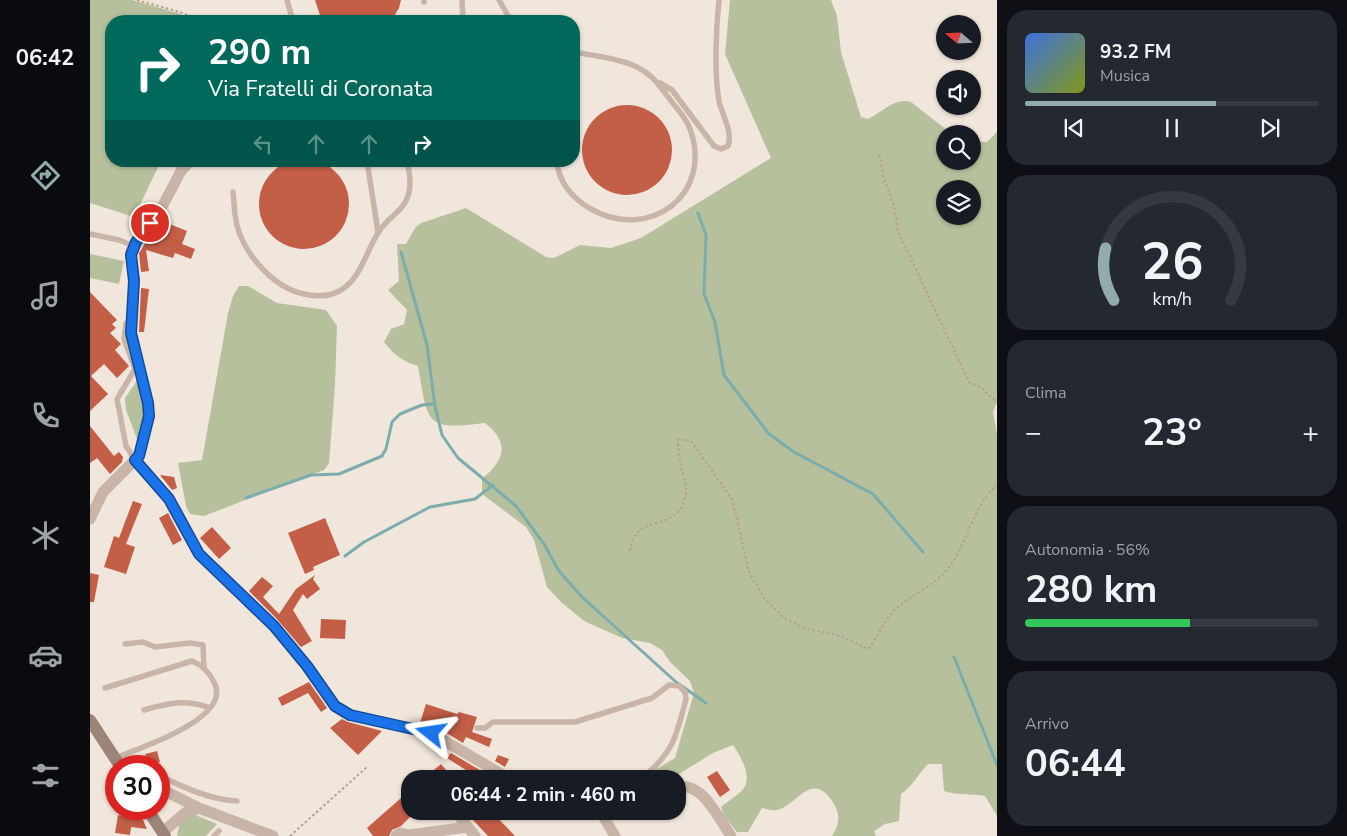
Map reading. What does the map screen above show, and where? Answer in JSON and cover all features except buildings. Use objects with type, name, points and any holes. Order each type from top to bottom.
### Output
[{"type":"main road","points":[[90,720],[113,755]]},
{"type":"main road","points":[[154,820],[164,834]]},
{"type":"street","points":[[90,519],[104,492],[139,456],[149,416],[148,403],[131,333],[134,281],[131,255],[134,246],[162,207],[178,176],[185,167]]},
{"type":"street","points":[[135,460],[169,499],[199,554],[274,626],[307,666],[335,706],[350,715],[431,733],[495,770]]},
{"type":"street","points":[[686,787],[692,787],[699,792],[731,836]]},
{"type":"street","points":[[170,795],[199,808],[273,836]]},
{"type":"street","points":[[170,799],[176,805],[176,820]]},
{"type":"street","points":[[164,834],[176,820],[190,810],[199,808]]},
{"type":"street","points":[[462,820],[471,831]]},
{"type":"street","points":[[605,820],[615,836]]},
{"type":"street","points":[[396,836],[400,833],[409,836],[471,831]]},
{"type":"lane","points":[[287,0],[291,15]]},
{"type":"lane","points":[[462,0],[463,15]]},
{"type":"lane","points":[[499,0],[508,15]]},
{"type":"lane","points":[[580,53],[626,63],[638,68],[672,90],[714,146],[721,149],[728,146],[728,131],[719,102],[717,84],[719,0]]},
{"type":"lane","points":[[557,167],[571,195],[601,215],[616,219],[638,220],[659,214],[675,205],[686,190],[693,174],[692,137],[686,120],[660,83]]},
{"type":"lane","points":[[368,167],[378,232]]},
{"type":"lane","points":[[233,192],[238,225],[259,266],[276,283],[296,293],[325,296],[346,287],[378,232],[402,208],[408,198],[410,177],[408,167]]},
{"type":"lane","points":[[90,234],[119,240],[134,246]]},
{"type":"lane","points":[[126,323],[124,338],[135,368],[117,399],[126,446],[135,460]]},
{"type":"lane","points":[[125,644],[143,642],[155,647],[190,643],[203,644],[204,668]]},
{"type":"lane","points":[[105,688],[192,662],[204,668],[215,683],[216,699],[210,708],[193,722],[132,755]]},
{"type":"lane","points":[[477,728],[485,728],[493,722],[575,722],[652,698],[669,685],[679,686],[685,692],[686,699],[670,750],[665,758],[651,770]]},
{"type":"lane","points":[[144,710],[174,702],[197,703],[210,708]]},
{"type":"lane","points":[[170,781],[221,799],[237,801]]},
{"type":"lane","points":[[214,836],[219,831]]},
{"type":"path","points":[[137,0],[187,15]]},
{"type":"path","points":[[879,155],[884,178],[894,206],[898,231],[919,280],[969,382],[982,388],[997,403]]},
{"type":"path","points":[[630,551],[631,540],[637,532],[647,525],[666,522],[677,514],[686,488],[679,459],[678,439],[691,441],[732,499],[748,572],[764,598],[784,618],[804,628],[841,636],[868,649],[892,613],[908,598],[929,586],[947,570],[988,493],[997,485]]},
{"type":"path","points":[[290,836],[367,767]]},
{"type":"green space","points":[[90,0],[132,0],[183,15],[105,15],[105,167],[158,167],[134,217],[90,203]]},
{"type":"green space","points":[[730,0],[831,0],[837,16],[841,52],[861,117],[868,119],[888,106],[899,102],[911,102],[940,125],[936,125],[936,170],[981,170],[981,142],[987,142],[997,132],[997,401],[993,412],[997,434],[997,816],[985,796],[944,791],[942,764],[928,764],[901,794],[899,821],[885,824],[874,831],[876,836],[832,836],[836,828],[838,813],[834,804],[819,789],[805,792],[785,807],[777,810],[762,808],[748,832],[737,832],[724,816],[721,807],[741,792],[745,786],[747,776],[744,765],[733,745],[713,753],[686,770],[655,770],[675,758],[694,693],[690,681],[670,662],[662,650],[650,643],[622,638],[584,621],[562,603],[547,587],[534,540],[526,527],[482,494],[482,479],[496,465],[502,451],[501,444],[493,430],[485,423],[450,425],[440,424],[432,419],[424,400],[418,366],[399,357],[384,342],[391,329],[404,324],[407,310],[388,290],[399,281],[397,244],[406,244],[415,228],[421,223],[466,208],[546,257],[554,258],[580,245],[611,248],[641,238],[771,158],[725,54]]},
{"type":"green space","points":[[90,254],[124,261],[119,284],[90,278]]},
{"type":"green space","points":[[239,286],[248,286],[277,303],[326,310],[337,326],[329,463],[324,470],[204,516],[190,514],[186,506],[178,463],[202,460],[228,313],[233,296]]},
{"type":"green space","points":[[141,375],[145,435],[137,439],[126,410],[125,398]]},
{"type":"green space","points":[[193,814],[217,824],[206,836],[177,836],[180,821]]},
{"type":"waterway","points":[[698,213],[706,235],[704,294],[715,322],[724,375],[769,434],[794,452],[873,494],[923,552]]},
{"type":"waterway","points":[[401,252],[427,345],[435,406],[442,435],[458,458],[516,506],[544,544],[559,571],[582,597],[676,682],[706,703]]},
{"type":"waterway","points":[[246,498],[311,475],[339,474],[382,456],[386,449],[392,422],[400,414],[422,405],[435,404]]},
{"type":"waterway","points":[[345,556],[364,542],[430,507],[475,499],[493,485]]},
{"type":"waterway","points":[[954,657],[997,765]]},
{"type":"route","points":[[150,223],[131,251],[134,281],[131,333],[148,403],[149,416],[139,456],[135,460],[169,499],[199,554],[274,626],[307,666],[335,706],[350,715],[431,733]]}]
